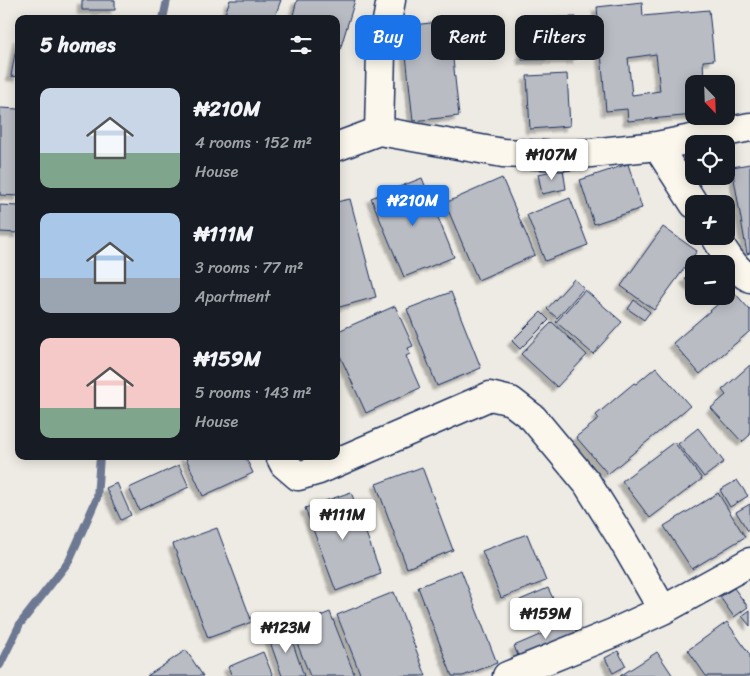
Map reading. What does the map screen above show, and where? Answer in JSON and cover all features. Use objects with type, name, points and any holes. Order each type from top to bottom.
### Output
[{"type":"street","points":[[379,131],[381,52],[391,0]]},
{"type":"street","points":[[340,146],[379,131],[503,153],[562,156],[657,146],[750,127]]},
{"type":"street","points":[[657,146],[688,195]]},
{"type":"street","points":[[721,245],[744,275],[750,278]]},
{"type":"street","points":[[282,460],[298,476],[319,470],[490,396],[511,401],[533,418],[587,483],[663,610]]},
{"type":"street","points":[[507,676],[613,633],[663,610],[750,562]]},
{"type":"building","points":[[82,0],[115,0],[115,10],[82,10]]},
{"type":"building","points":[[230,0],[281,0],[275,15],[224,15]]},
{"type":"building","points":[[297,0],[355,0],[340,50],[340,15],[293,15]]},
{"type":"building","points":[[642,2],[643,16],[709,10],[714,60],[703,61],[704,75],[685,75],[685,116],[628,121],[627,109],[606,111],[602,60],[604,60],[604,15],[598,15],[597,7]],"holes":[[[656,54],[660,91],[632,95],[628,58]]]},
{"type":"building","points":[[431,23],[431,60],[453,60],[459,116],[413,121],[407,60],[421,60],[421,24]]},
{"type":"building","points":[[15,54],[15,76],[11,76]]},
{"type":"building","points":[[567,74],[570,126],[530,129],[527,76]]},
{"type":"building","points":[[0,108],[15,109],[15,196],[0,195]]},
{"type":"building","points":[[628,164],[642,208],[594,224],[580,180]]},
{"type":"building","points":[[750,164],[750,253],[747,254],[735,184],[735,166]]},
{"type":"building","points":[[563,169],[566,189],[542,194],[538,174]]},
{"type":"building","points":[[422,178],[454,257],[404,277],[371,198]]},
{"type":"building","points":[[502,178],[535,255],[478,280],[445,203]]},
{"type":"building","points":[[570,198],[588,245],[545,261],[527,215]]},
{"type":"building","points":[[350,199],[376,297],[340,307],[340,201]]},
{"type":"building","points":[[0,205],[15,206],[15,233],[0,232]]},
{"type":"building","points":[[663,227],[685,243],[685,245],[688,245],[697,251],[694,255],[685,255],[685,267],[654,310],[621,286]]},
{"type":"building","points":[[574,279],[584,288],[557,318],[547,309]]},
{"type":"building","points":[[585,290],[622,322],[593,354],[556,322]]},
{"type":"building","points":[[451,292],[481,368],[437,386],[407,309]]},
{"type":"building","points":[[735,293],[750,310],[750,331],[700,374],[673,343],[717,305],[735,305]]},
{"type":"building","points":[[634,300],[650,312],[644,320],[628,309]]},
{"type":"building","points":[[395,306],[413,346],[408,348],[410,354],[406,356],[420,388],[366,413],[340,356],[340,330]]},
{"type":"building","points":[[541,312],[549,320],[520,349],[512,341]]},
{"type":"building","points":[[552,322],[587,355],[557,387],[521,354]]},
{"type":"building","points":[[750,365],[750,435],[742,442],[711,408],[726,395],[722,390]]},
{"type":"building","points":[[656,367],[690,406],[608,474],[576,437],[599,419],[596,415]]},
{"type":"building","points":[[698,428],[724,462],[704,477],[678,444]]},
{"type":"building","points":[[674,442],[702,479],[650,518],[622,481]]},
{"type":"building","points":[[187,460],[247,460],[253,473],[203,496]]},
{"type":"building","points":[[179,465],[189,487],[139,510],[129,488]]},
{"type":"building","points":[[422,467],[453,550],[407,568],[376,484]]},
{"type":"building","points":[[737,480],[748,496],[730,507],[720,490]]},
{"type":"building","points":[[117,483],[131,515],[121,520],[106,488]]},
{"type":"building","points":[[351,492],[381,574],[336,591],[305,508]]},
{"type":"building","points":[[718,493],[745,537],[692,569],[664,526]]},
{"type":"building","points":[[750,504],[750,534],[736,512]]},
{"type":"building","points":[[217,528],[252,622],[208,638],[173,544]]},
{"type":"building","points":[[527,534],[546,581],[501,598],[482,551]]},
{"type":"building","points":[[461,570],[497,663],[463,676],[452,676],[418,587]]},
{"type":"building","points":[[548,588],[559,611],[530,624],[520,600]]},
{"type":"building","points":[[734,588],[748,607],[734,617],[720,597]]},
{"type":"building","points":[[394,592],[426,676],[361,676],[337,615]]},
{"type":"building","points":[[750,610],[750,626],[742,616]]},
{"type":"building","points":[[330,612],[355,676],[310,676],[291,628]]},
{"type":"building","points":[[572,621],[577,633],[519,658],[514,646]]},
{"type":"building","points":[[727,622],[750,655],[750,676],[706,676],[688,650]]},
{"type":"building","points":[[288,629],[304,676],[282,676],[268,636]]},
{"type":"building","points":[[186,650],[203,676],[147,676],[158,669]]},
{"type":"building","points":[[618,651],[626,666],[613,673],[605,658]]},
{"type":"building","points":[[263,652],[273,676],[232,676],[228,667]]},
{"type":"building","points":[[657,652],[673,676],[620,676],[642,662]]},
{"type":"waterway","points":[[164,15],[167,0]]},
{"type":"waterway","points":[[0,665],[20,624],[69,561],[97,498],[100,460]]}]
